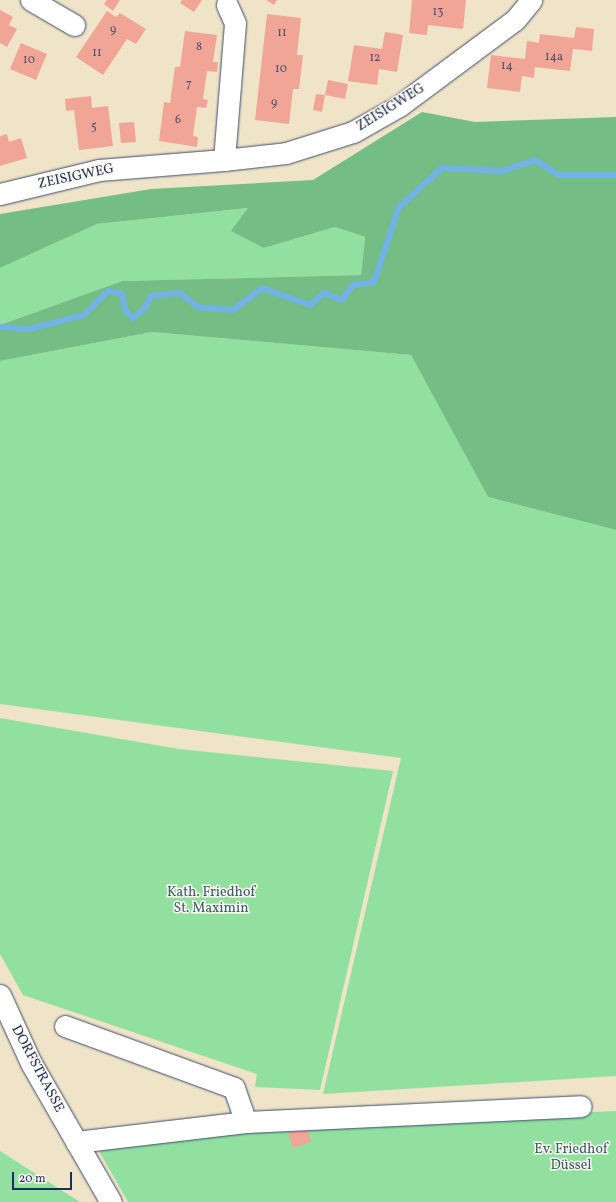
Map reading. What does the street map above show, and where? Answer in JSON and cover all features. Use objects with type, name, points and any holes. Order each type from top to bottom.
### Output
[{"type":"street","points":[[31,0],[74,25]]},
{"type":"street","name":"ZEISIGWEG","points":[[0,194],[99,170],[224,160],[286,152],[352,132],[398,106],[515,20],[531,0]]},
{"type":"street","points":[[224,160],[235,23],[227,5]]},
{"type":"street","name":"DORFSTRASSE","points":[[0,995],[31,1063],[111,1202]]},
{"type":"street","points":[[65,1026],[234,1088],[246,1122]]},
{"type":"street","points":[[76,1142],[246,1122],[580,1106]]},
{"type":"green space","points":[[422,112],[475,122],[616,117],[616,530],[488,497],[411,355],[152,332],[0,361],[0,325],[122,281],[361,275],[365,237],[335,227],[264,248],[231,231],[248,208],[97,224],[0,268],[0,214],[151,189],[313,180]]},
{"type":"green space","points":[[249,208],[264,248],[335,227],[365,237],[361,275],[122,281],[0,325],[0,268],[97,224]]},
{"type":"green space","points":[[152,332],[411,355],[488,497],[616,530],[616,1076],[323,1094],[401,758],[0,704],[0,361]]},
{"type":"green space","name":"Kath. Friedhof St. Maximin","points":[[0,718],[179,749],[393,771],[320,1090],[255,1087],[257,1074],[23,995],[0,954]]},
{"type":"green space","name":"Ev. Friedhof Düssel","points":[[616,1111],[616,1202],[128,1202],[99,1151],[302,1125]]},
{"type":"green space","points":[[0,1151],[80,1202],[0,1202]]},
{"type":"building","points":[[107,0],[120,0],[113,11],[104,4]]},
{"type":"building","points":[[182,0],[202,0],[194,12],[180,3]]},
{"type":"building","points":[[266,0],[277,0],[274,5]]},
{"type":"building","points":[[412,0],[466,0],[463,29],[428,25],[427,35],[409,33]]},
{"type":"building","points":[[0,10],[13,17],[9,25],[17,29],[7,47],[0,43]]},
{"type":"building","points":[[107,11],[116,17],[120,13],[146,29],[136,44],[127,39],[103,75],[76,57]]},
{"type":"building","points":[[267,14],[301,18],[297,55],[303,55],[299,89],[293,89],[289,124],[255,120]]},
{"type":"building","points":[[576,27],[594,29],[592,51],[573,49],[570,71],[535,67],[534,78],[522,76],[520,92],[487,88],[491,55],[525,59],[527,41],[539,43],[540,34],[574,38]]},
{"type":"building","points":[[185,31],[217,35],[213,62],[218,62],[217,72],[207,71],[203,99],[208,100],[206,108],[197,107],[193,136],[198,137],[197,147],[159,141],[164,102],[170,103],[175,67],[180,67]]},
{"type":"building","points":[[385,32],[403,35],[397,72],[379,69],[377,85],[348,81],[354,45],[382,49]]},
{"type":"building","points":[[21,43],[47,54],[36,80],[10,69]]},
{"type":"building","points":[[328,80],[348,84],[345,99],[325,95]]},
{"type":"building","points":[[316,94],[325,95],[322,112],[313,110]]},
{"type":"building","points":[[91,96],[92,108],[108,106],[113,146],[79,150],[74,110],[66,111],[65,99]]},
{"type":"building","points":[[134,122],[136,142],[121,143],[119,123]]},
{"type":"building","points":[[7,134],[9,142],[21,138],[27,158],[0,166],[0,136]]},
{"type":"building","points":[[307,1128],[311,1142],[293,1148],[288,1133]]},
{"type":"waterway","points":[[0,327],[29,329],[84,315],[108,291],[122,294],[125,310],[133,318],[145,308],[151,296],[180,293],[198,307],[233,310],[262,288],[310,305],[324,293],[342,300],[353,285],[374,282],[399,207],[442,168],[502,171],[535,160],[559,175],[616,175]]}]
